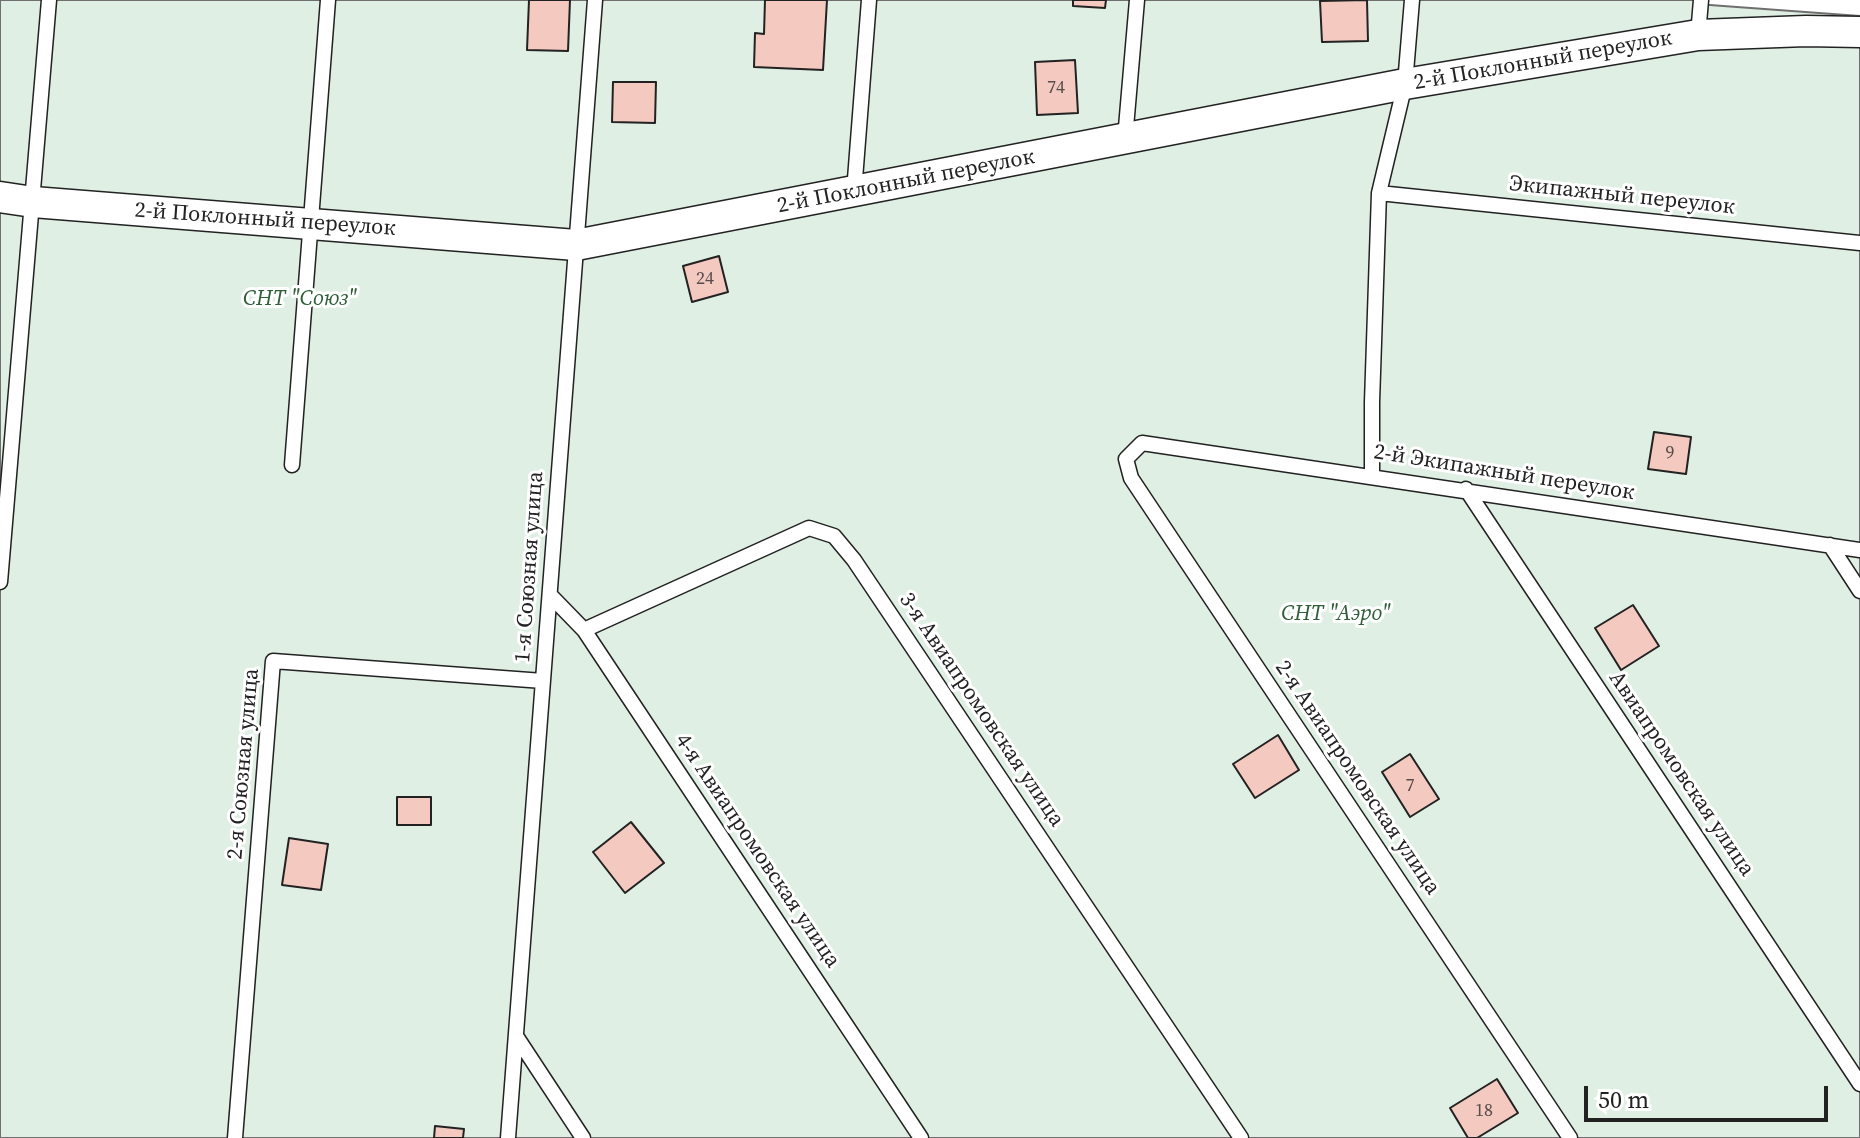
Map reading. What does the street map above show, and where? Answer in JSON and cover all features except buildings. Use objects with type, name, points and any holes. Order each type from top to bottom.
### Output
[{"type":"street","name":"2-й Поклонный переулок","points":[[0,197],[576,245],[1405,84],[1698,35],[1860,32]]},
{"type":"lane","points":[[0,582],[49,0]]},
{"type":"lane","points":[[292,465],[328,0]]},
{"type":"lane","name":"1-я Союзная улица","points":[[508,1138],[595,0]]},
{"type":"lane","points":[[854,192],[869,0]]},
{"type":"lane","points":[[1125,139],[1137,0]]},
{"type":"lane","points":[[1372,475],[1379,193],[1405,84],[1412,0]]},
{"type":"lane","points":[[1698,35],[1701,0]]},
{"type":"lane","name":"Экипажный переулок","points":[[1379,193],[1860,243]]},
{"type":"lane","name":"2-й Экипажный переулок","points":[[1142,443],[1860,550]]},
{"type":"lane","name":"2-я Авиапромовская улица","points":[[1142,443],[1126,459],[1131,478],[1570,1138]]},
{"type":"lane","name":"Авиапромовская улица","points":[[1466,489],[1860,1084]]},
{"type":"lane","name":"3-я Авиапромовская улица","points":[[584,630],[809,528],[834,536],[863,573],[1241,1138]]},
{"type":"lane","points":[[1830,545],[1860,591]]},
{"type":"lane","name":"4-я Авиапромовская улица","points":[[550,595],[584,630],[921,1138]]},
{"type":"lane","name":"2-я Союзная улица","points":[[235,1138],[273,661],[543,681]]},
{"type":"lane","points":[[516,1036],[583,1138]]},
{"type":"green space","name":"СНТ \"Аэро\"","points":[[0,0],[1696,0],[1696,4],[1860,16],[1860,1138],[0,1138]]},
{"type":"park label","name":"СНТ \"Союз\"","points":[[300,299]]}]
